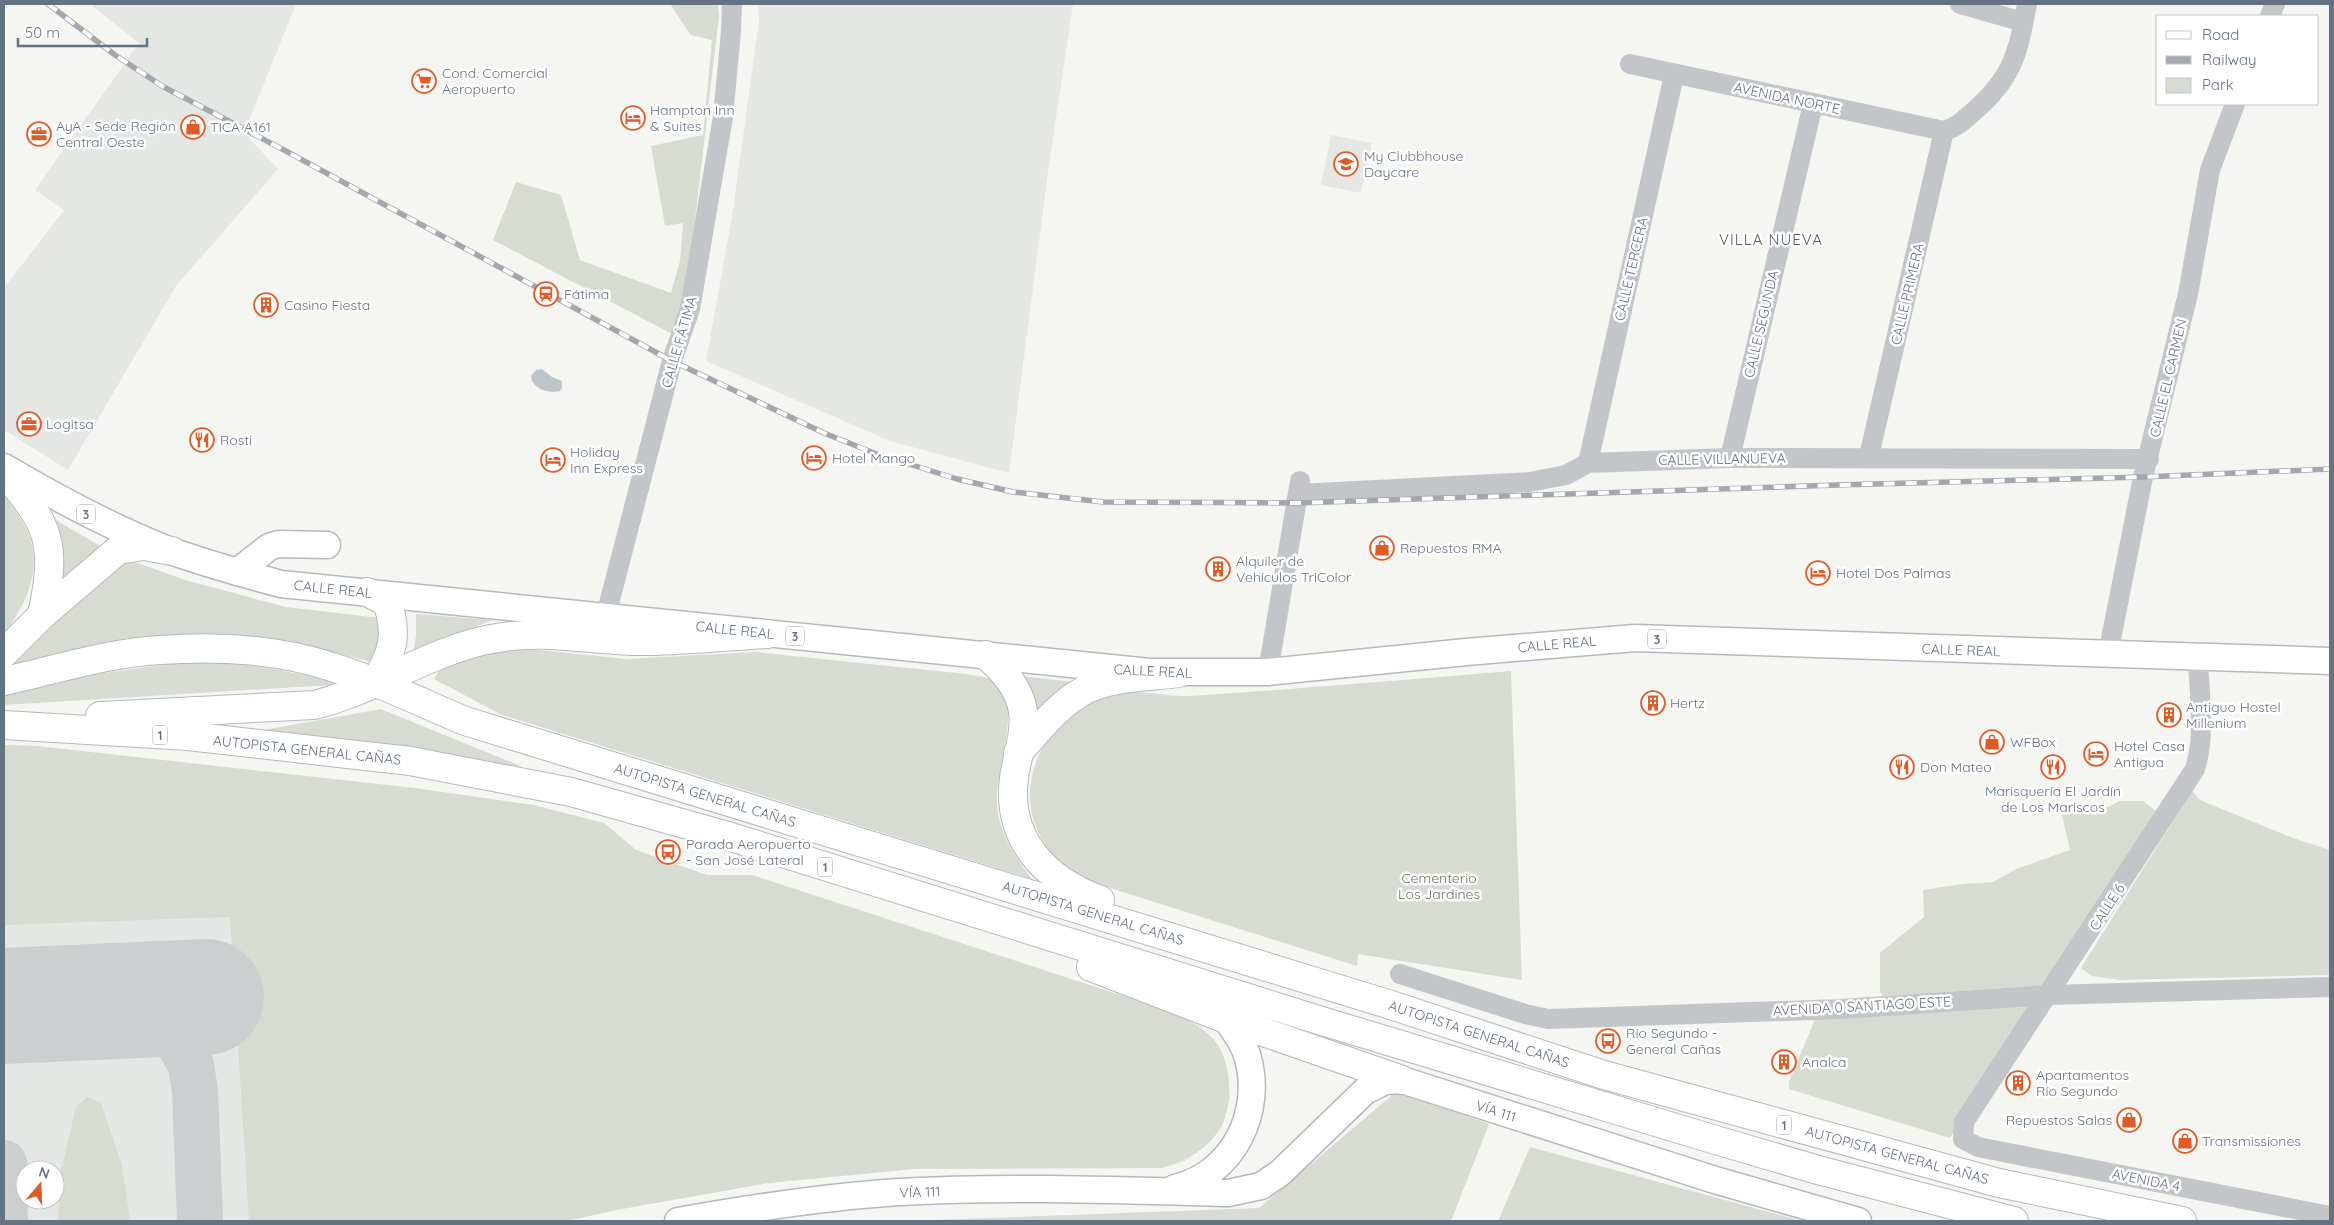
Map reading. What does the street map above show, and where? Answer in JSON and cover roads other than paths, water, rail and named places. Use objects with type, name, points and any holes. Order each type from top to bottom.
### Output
[{"type":"highway","points":[[4,472],[31,504],[42,523],[48,541],[50,581],[42,616]]},
{"type":"highway","points":[[4,653],[42,616],[118,550],[144,546],[172,551]]},
{"type":"highway","points":[[367,592],[387,602],[394,629],[393,645],[387,662],[375,684]]},
{"type":"highway","points":[[4,721],[314,705],[342,698],[464,645],[517,635],[568,634],[631,640],[767,634]]},
{"type":"highway","name":"AUTOPISTA GENERAL CAÑAS","points":[[4,681],[99,660],[158,650],[230,650],[299,658],[331,666],[466,722],[1391,1005],[1604,1075],[1999,1183],[2182,1221]]},
{"type":"highway","points":[[986,655],[1003,670],[1016,688],[1023,710],[1023,732],[1014,780],[1013,802],[1023,839],[1033,856],[1054,876],[1079,892],[1391,1005]]},
{"type":"highway","points":[[1018,754],[1063,705],[1085,690],[1112,681],[1179,673]]},
{"type":"highway","name":"AUTOPISTA GENERAL CAÑAS","points":[[4,725],[188,736],[430,764],[571,792],[731,837],[858,878],[1718,1141],[1818,1170],[2014,1221]]},
{"type":"highway","points":[[858,878],[1226,1019],[1402,1080]]},
{"type":"main road","name":"CALLE REAL","points":[[4,467],[90,516],[172,551],[281,584],[606,615],[767,634],[1086,666],[1179,673],[1268,672],[1466,652],[1636,638],[2330,661]]},
{"type":"main road","points":[[237,572],[269,547],[278,544],[327,545]]},
{"type":"main road","name":"VÍA 111","points":[[1164,1191],[1184,1186],[1202,1178],[1218,1166],[1232,1151],[1245,1127],[1252,1094],[1252,1074],[1247,1054],[1238,1036],[1226,1019]]},
{"type":"main road","name":"VÍA 111","points":[[678,1221],[792,1202],[899,1192],[997,1190],[1228,1193],[1261,1186],[1280,1173],[1365,1090],[1385,1081],[1402,1080],[1715,1180],[1858,1221]]},
{"type":"street","name":"CALLE FÁTIMA","points":[[606,615],[672,361],[690,309],[723,117],[732,4]]},
{"type":"street","points":[[1944,131],[1958,126],[2001,84],[2011,68],[2018,48],[2025,13],[1960,4]]},
{"type":"street","name":"AVENIDA NORTE","points":[[1630,64],[1674,75],[1944,131]]},
{"type":"street","name":"CALLE TERCERA","points":[[1588,463],[1674,75]]},
{"type":"street","name":"CALLE SEGUNDA","points":[[1730,458],[1813,104]]},
{"type":"street","name":"CALLE EL CARMEN","points":[[2108,654],[2149,459],[2190,285],[2210,170],[2235,105]]},
{"type":"street","name":"CALLE PRIMERA","points":[[1869,456],[1944,131]]},
{"type":"street","name":"CALLE VILLANUEVA","points":[[1268,672],[1299,488],[1529,482],[1566,474],[1588,463],[1730,458],[1869,456],[2149,459]]},
{"type":"street","name":"CALLE 6","points":[[1963,1139],[1964,1122],[2049,996],[2195,769],[2200,754],[2201,738],[2198,657]]},
{"type":"street","name":"AVENIDA 0 SANTIAGO ESTE","points":[[1400,974],[1525,1014],[1548,1019],[1841,1009],[2049,996],[2330,987]]},
{"type":"street","name":"AVENIDA 4","points":[[1963,1139],[1978,1147],[2330,1216]]},
{"type":"railway","points":[[48,4],[115,55],[162,86],[284,150],[672,361],[824,433],[874,453],[957,479],[1013,492],[1103,502],[1297,503],[2143,477],[2330,469]]},
{"type":"place","name":"Cond. Comercial Aeropuerto","points":[[424,81]]},
{"type":"place","name":"Hampton Inn & Suites","points":[[633,118]]},
{"type":"place","name":"TICA A161","points":[[193,127]]},
{"type":"place","name":"AyA - Sede Región Central Oeste","points":[[39,134]]},
{"type":"place","name":"My Clubbhouse Daycare","points":[[1346,164]]},
{"type":"place","name":"Fátima","points":[[546,294]]},
{"type":"place","name":"Casino Fiesta","points":[[266,305]]},
{"type":"place","name":"Logitsa","points":[[29,424]]},
{"type":"place","name":"Rosti","points":[[202,440]]},
{"type":"place","name":"Hotel Mango","points":[[814,458]]},
{"type":"place","name":"Holiday Inn Express","points":[[553,460]]},
{"type":"place","name":"Repuestos RMA","points":[[1382,548]]},
{"type":"place","name":"Alquiler de Vehículos TriColor","points":[[1218,569]]},
{"type":"place","name":"Hotel Dos Palmas","points":[[1818,573]]},
{"type":"place","name":"Hertz","points":[[1653,703]]},
{"type":"place","name":"Antiguo Hostel Millenium","points":[[2169,715]]},
{"type":"place","name":"WFBox","points":[[1992,742]]},
{"type":"place","name":"Hotel Casa Antigua","points":[[2096,754]]},
{"type":"place","name":"Don Mateo","points":[[1902,767]]},
{"type":"place","name":"Marisquería El Jardín de Los Mariscos","points":[[2053,767]]},
{"type":"place","name":"Parada Aeropuerto - San José Lateral","points":[[668,852]]},
{"type":"place","name":"Río Segundo - General Cañas","points":[[1608,1041]]},
{"type":"place","name":"Analca","points":[[1784,1062]]},
{"type":"place","name":"Apartamentos Río Segundo","points":[[2018,1083]]},
{"type":"place","name":"Repuestos Salas","points":[[2129,1120]]},
{"type":"place","name":"Transmissiones","points":[[2185,1141]]},
{"type":"district","name":"VILLA NUEVA","points":[[1771,239]]},
{"type":"park label","name":"Cementerio Los Jardines","points":[[1439,886]]}]
